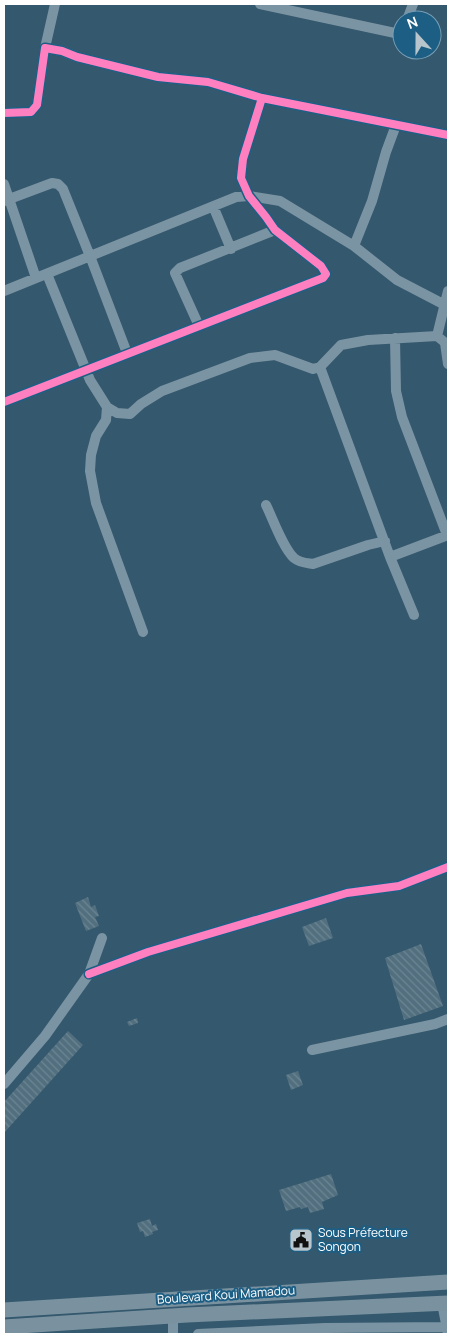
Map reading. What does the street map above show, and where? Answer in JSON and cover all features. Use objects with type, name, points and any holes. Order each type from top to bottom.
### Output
[{"type":"main road","name":"Boulevard Koui Mamadou","points":[[4,1310],[186,1297],[448,1282]]},
{"type":"main road","points":[[180,1315],[186,1297]]},
{"type":"main road","name":"Boulevard Koui Mamadou","points":[[4,1327],[180,1315],[445,1303]]},
{"type":"street","points":[[4,113],[31,112],[37,105],[45,48],[55,4]]},
{"type":"street","points":[[260,4],[392,32]]},
{"type":"street","points":[[45,48],[158,76],[208,82],[262,98],[448,135]]},
{"type":"street","points":[[4,402],[323,278],[326,274],[321,266],[275,230],[249,196],[241,178],[243,159],[262,98]]},
{"type":"street","points":[[354,246],[372,202],[386,152],[396,125]]},
{"type":"street","points":[[6,200],[52,183],[58,184],[63,189],[127,353]]},
{"type":"street","points":[[4,184],[6,200],[36,278]]},
{"type":"street","points":[[4,291],[236,197],[249,196],[280,200],[354,246],[397,280],[445,305]]},
{"type":"street","points":[[214,206],[231,248]]},
{"type":"street","points":[[199,326],[175,274],[180,268],[275,230]]},
{"type":"street","points":[[47,274],[85,370],[106,406],[117,413],[130,414],[141,404],[162,392],[250,358],[275,355],[313,369],[320,367],[341,345],[368,340],[437,336],[447,344],[448,364]]},
{"type":"street","points":[[437,336],[448,291]]},
{"type":"street","points":[[390,557],[448,535],[402,417],[396,391],[395,338]]},
{"type":"street","points":[[320,367],[390,557],[414,615]]},
{"type":"street","points":[[106,406],[106,420],[96,436],[91,455],[90,471],[96,503],[143,632]]},
{"type":"street","points":[[266,505],[283,541],[294,558],[304,563],[314,564],[385,541]]},
{"type":"street","points":[[89,974],[148,952],[347,893],[399,886],[448,867]]},
{"type":"street","points":[[4,1084],[45,1036],[89,974],[102,938]]},
{"type":"street","points":[[312,1050],[436,1024],[448,1019]]},
{"type":"street","points":[[198,1334],[325,1328],[447,1331],[445,1303]]},
{"type":"street","points":[[173,1334],[180,1315]]},
{"type":"building","points":[[88,897],[91,907],[95,905],[99,916],[95,917],[99,926],[86,931],[75,903]]},
{"type":"building","points":[[326,918],[333,938],[309,946],[302,927]]},
{"type":"building","points":[[421,944],[443,1006],[404,1020],[385,958]]},
{"type":"building","points":[[137,1018],[138,1023],[129,1026],[127,1022]]},
{"type":"building","points":[[68,1031],[83,1045],[4,1133],[4,1102]]},
{"type":"building","points":[[298,1071],[303,1085],[291,1090],[286,1075]]},
{"type":"building","points":[[331,1174],[338,1195],[322,1202],[324,1209],[310,1213],[308,1207],[301,1209],[300,1207],[286,1211],[279,1190]]},
{"type":"building","points":[[150,1219],[152,1226],[156,1224],[158,1230],[145,1237],[143,1231],[140,1232],[137,1223]]},
{"type":"cycle path","points":[[4,113],[31,112],[37,105],[45,48],[158,77],[208,82],[262,98],[448,135]]},
{"type":"cycle path","points":[[4,402],[323,278],[326,274],[321,266],[275,230],[249,196],[241,178],[243,159],[262,98]]},
{"type":"cycle path","points":[[89,974],[148,952],[347,893],[399,886],[448,867]]},
{"type":"place","name":"Sous Préfecture Songon","points":[[301,1240]]}]
